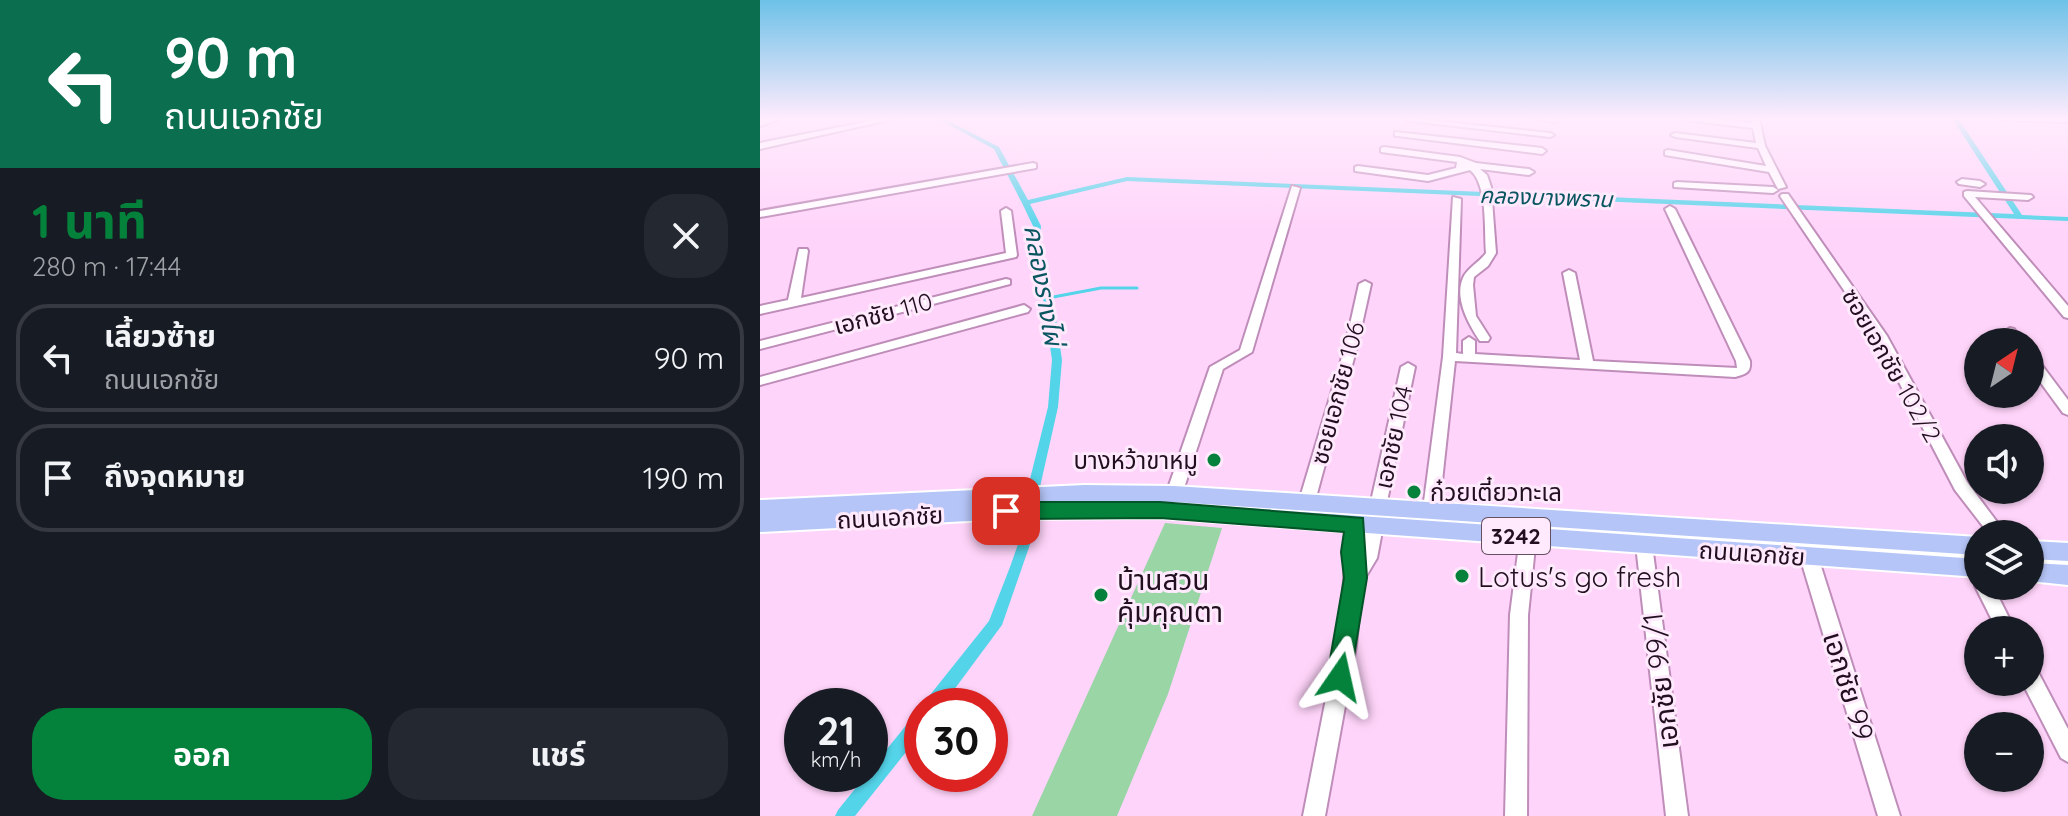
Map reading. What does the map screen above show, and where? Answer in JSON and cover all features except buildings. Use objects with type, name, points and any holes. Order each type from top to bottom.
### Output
[{"type":"main road","name":"ถนนเอกชัย","points":[[760,508],[1057,502],[1174,494],[1307,501],[1370,519],[1431,509],[1964,568]]},
{"type":"main road","name":"ถนนเอกชัย","points":[[1057,502],[1160,510],[1370,519],[1528,537],[1642,534],[1809,557],[1964,568]]},
{"type":"main road","name":"ถนนเอกชัย","points":[[760,524],[1010,503]]},
{"type":"main road","points":[[2044,551],[2068,552]]},
{"type":"main road","points":[[2044,573],[2068,575]]},
{"type":"street","points":[[1420,156],[1474,167],[1529,172]]},
{"type":"street","points":[[1358,169],[1428,178],[1461,163],[1464,156]]},
{"type":"street","points":[[1687,156],[1772,170]]},
{"type":"street","name":"ซอยเอกชัย 102/2","points":[[1766,156],[1785,198],[1881,336],[1961,486],[1987,520]]},
{"type":"street","points":[[760,214],[1033,166]]},
{"type":"street","points":[[1469,358],[1467,285],[1469,276],[1484,264],[1491,253],[1486,192],[1482,175],[1474,167]]},
{"type":"street","points":[[1980,184],[1961,181],[1975,208],[2068,314]]},
{"type":"street","points":[[1677,185],[1785,198]]},
{"type":"street","points":[[1174,494],[1217,367],[1246,352],[1295,188]]},
{"type":"street","points":[[1968,193],[2028,197]]},
{"type":"street","points":[[1431,509],[1449,357],[1456,199]]},
{"type":"street","points":[[1449,357],[1744,370],[1743,361],[1670,209]]},
{"type":"street","points":[[760,310],[1012,255],[1006,211]]},
{"type":"street","points":[[794,302],[803,251]]},
{"type":"street","points":[[1569,273],[1587,364]]},
{"type":"street","name":"เอกชัย 110","points":[[760,345],[1006,282]]},
{"type":"street","name":"ซอยเอกชัย 106","points":[[1307,501],[1351,347],[1365,284]]},
{"type":"street","points":[[760,381],[1024,309]]},
{"type":"street","points":[[1470,334],[1484,340],[1485,359]]},
{"type":"street","name":"เอกชัย 104","points":[[1314,816],[1356,578],[1368,558],[1370,519],[1408,367]]},
{"type":"street","points":[[2044,378],[2068,410]]},
{"type":"street","name":"เอกชัย 99/1","points":[[1642,534],[1677,816]]},
{"type":"street","points":[[1516,816],[1519,615],[1528,537]]},
{"type":"street","name":"เอกชัย 99","points":[[1809,557],[1889,816]]},
{"type":"street","points":[[2040,696],[2068,751]]},
{"type":"green space","points":[[1165,523],[1222,528],[1168,694],[1117,816],[1032,816]]},
{"type":"waterway","name":"คลองรางไผ่","points":[[1001,156],[1026,203]]},
{"type":"waterway","points":[[1980,156],[2019,216]]},
{"type":"waterway","name":"คลองบางพราน","points":[[1026,203],[1127,179],[2068,219]]},
{"type":"waterway","name":"คลองรางไผ่","points":[[946,688],[995,625],[1029,530],[1034,487],[1053,407],[1057,360],[1047,292],[1034,255],[1037,226],[1026,203]]},
{"type":"waterway","points":[[1048,298],[1101,288],[1137,288]]},
{"type":"waterway","name":"คลองรางไผ่","points":[[844,816],[904,741]]},
{"type":"place","name":"บางหว้าขาหมู","points":[[1214,460]]},
{"type":"place","name":"ก๋วยเตี๋ยวทะเล","points":[[1414,492]]},
{"type":"place","name":"Lotus's go fresh","points":[[1462,576]]},
{"type":"place","name":"บ้านสวน คุ้มคุณตา","points":[[1101,595]]},
{"type":"route","points":[[1006,511],[1160,510],[1356,524],[1352,552],[1356,578],[1340,677]]}]
